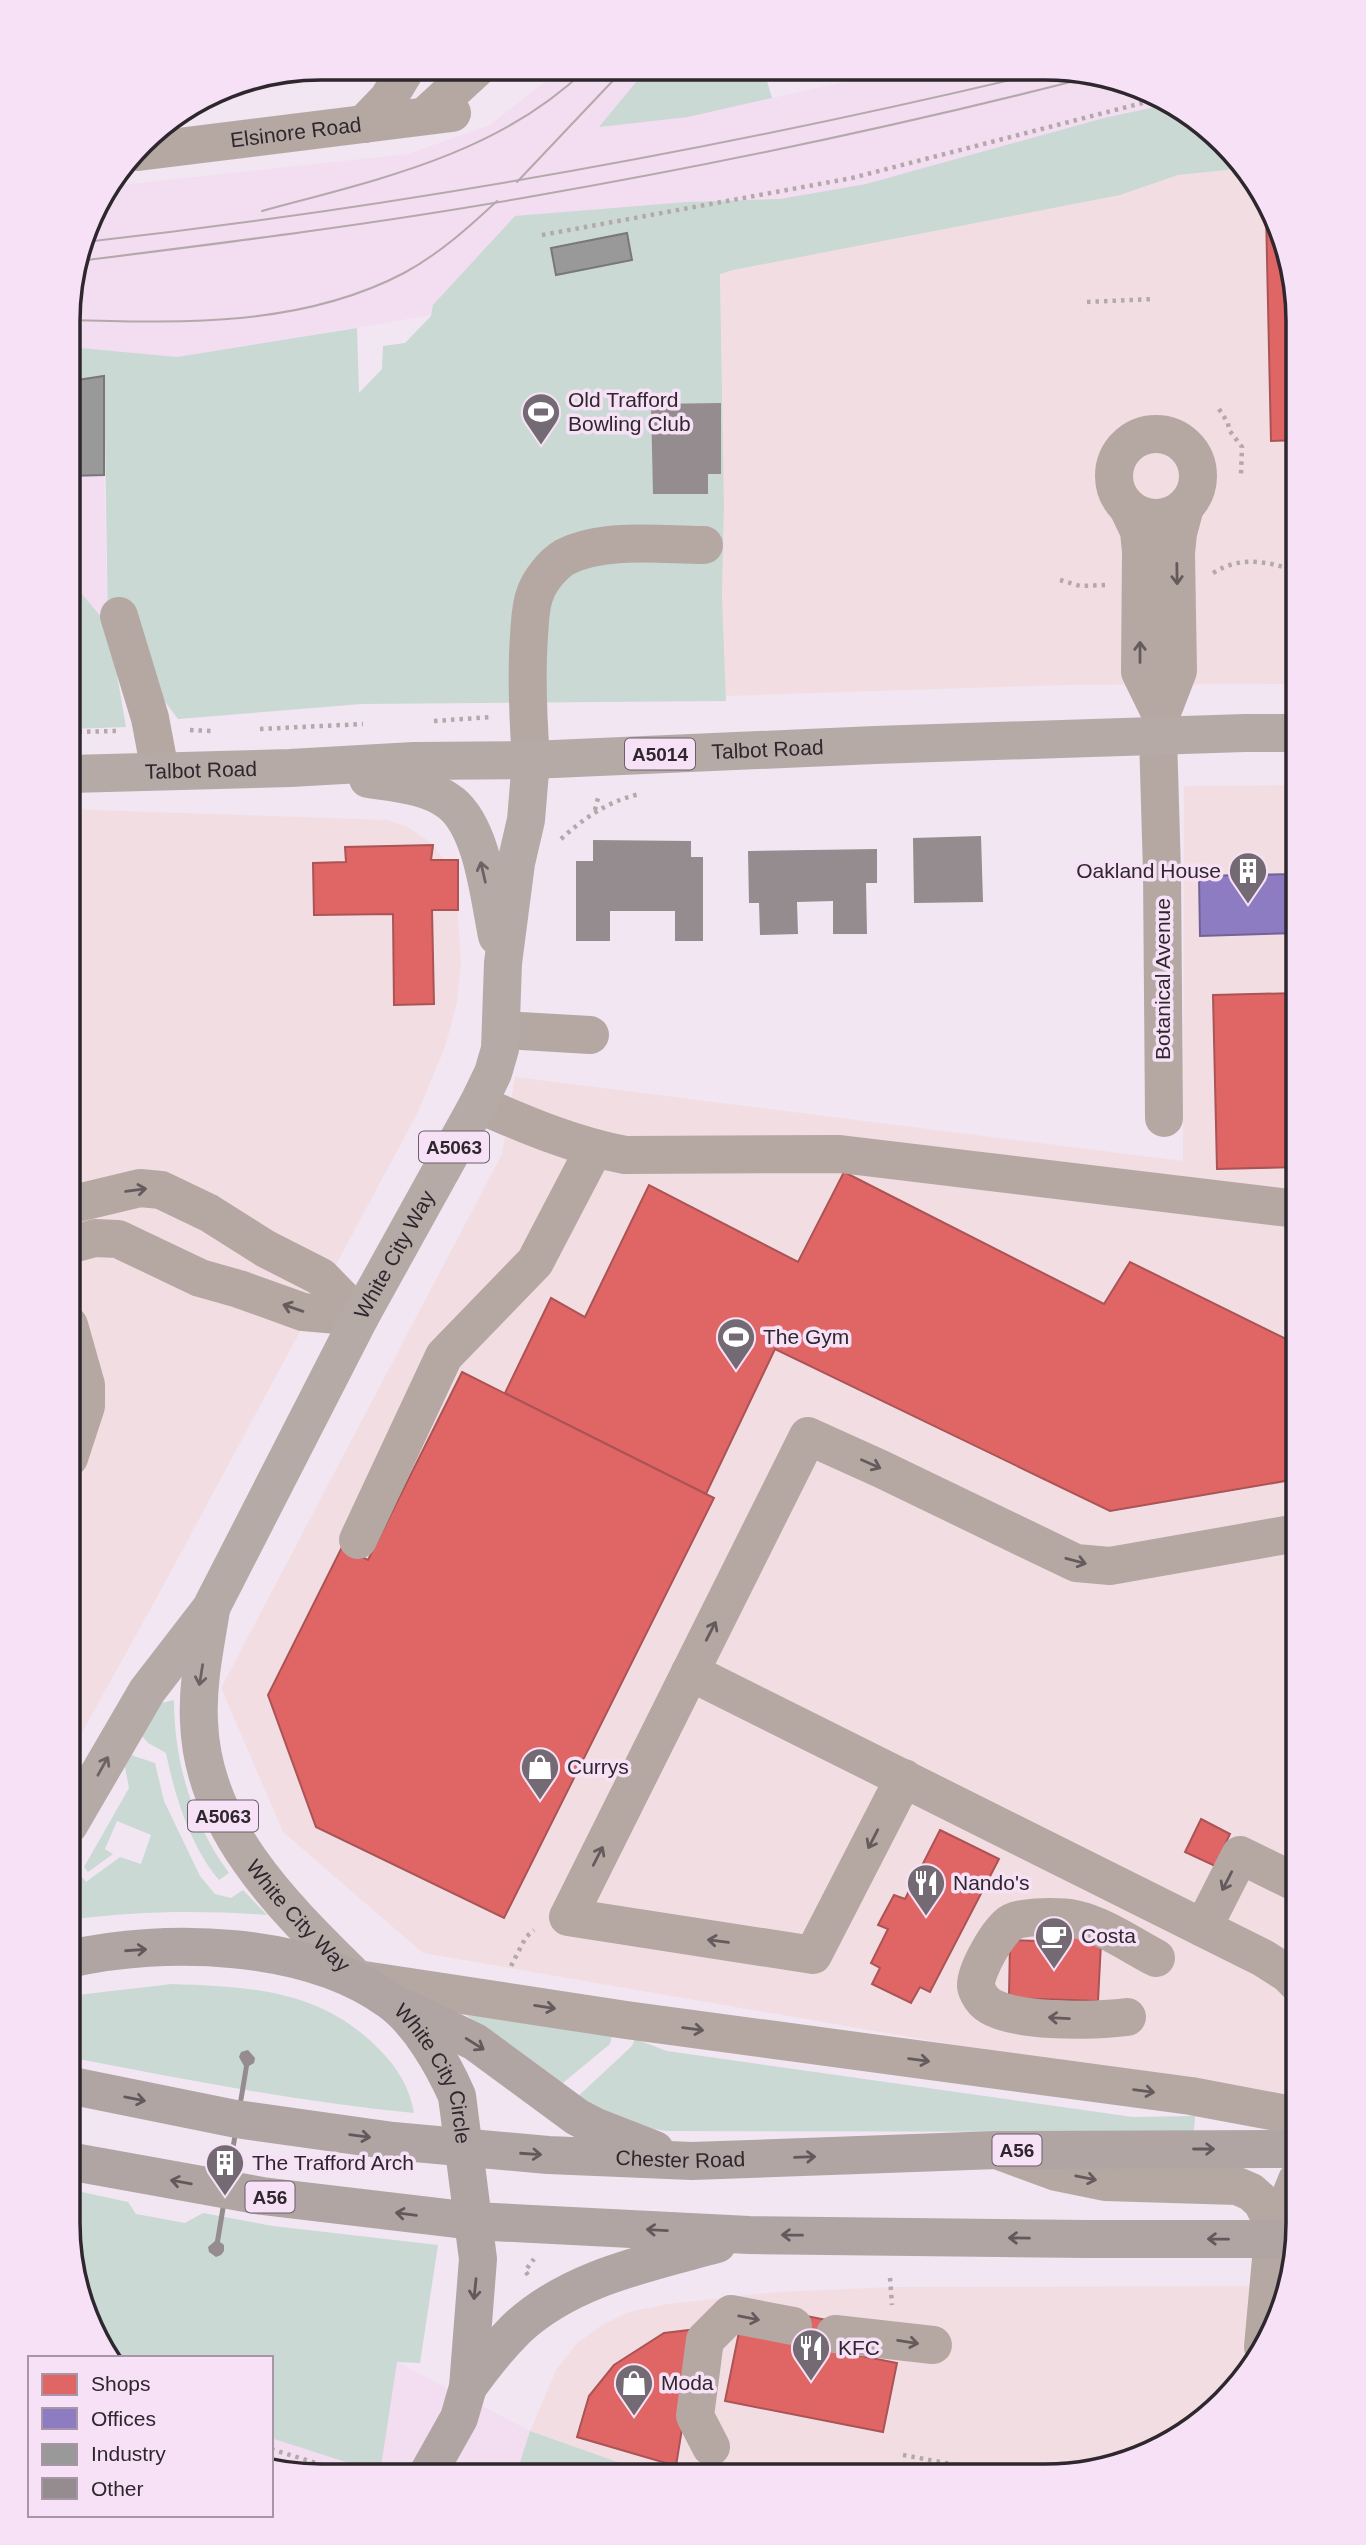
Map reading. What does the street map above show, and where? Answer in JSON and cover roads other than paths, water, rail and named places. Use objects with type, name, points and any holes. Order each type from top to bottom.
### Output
[{"type":"highway","name":"White City Circle","points":[[80,1957],[182,1946],[277,1955],[357,1979],[393,2002],[427,2041],[446,2071],[457,2096],[478,2259],[464,2402],[433,2464]]},
{"type":"highway","name":"A56","points":[[393,2002],[475,2042],[577,2117],[644,2146],[692,2161]]},
{"type":"highway","name":"Chester Road","points":[[80,2087],[236,2119],[368,2138],[548,2155],[692,2161],[997,2150],[1285,2149]]},
{"type":"highway","name":"A56","points":[[80,2163],[262,2196],[474,2221],[750,2235],[1285,2239]]},
{"type":"highway","name":"A56","points":[[464,2402],[493,2353],[519,2327],[564,2296],[629,2268],[750,2235]]},
{"type":"highway","points":[[460,2464],[464,2402]]},
{"type":"main road","name":"Talbot Road","points":[[80,774],[290,768],[414,761],[531,760],[864,746],[1160,726],[1286,732]]},
{"type":"main road","name":"White City Way","points":[[80,1806],[146,1691],[211,1608],[360,1317],[493,1073],[500,1049],[503,963],[516,863],[526,820],[531,760]]},
{"type":"main road","points":[[290,768],[408,785],[427,790],[451,803],[467,824],[476,844],[503,963]]},
{"type":"main road","name":"White City Way","points":[[211,1608],[199,1688],[199,1722],[203,1759],[213,1796],[241,1850],[302,1925],[357,1979]]},
{"type":"street","points":[[363,124],[388,99],[399,81]]},
{"type":"street","name":"Elsinore Road","points":[[153,150],[439,114],[466,81]]},
{"type":"street","points":[[1128,508],[1151,518],[1175,514],[1193,497],[1198,485],[1198,472],[1195,460],[1180,441],[1168,435],[1156,434],[1131,442],[1122,451],[1114,476],[1115,488],[1139,531],[1142,552],[1140,672],[1160,726]]},
{"type":"street","points":[[1160,726],[1178,671],[1176,553],[1185,507]]},
{"type":"street","points":[[531,760],[526,673],[531,607],[535,592],[546,574],[564,558],[588,549],[611,545],[704,545]]},
{"type":"street","points":[[119,616],[150,718],[160,771]]},
{"type":"street","name":"Botanical Avenue","points":[[1160,726],[1164,1118]]},
{"type":"street","points":[[502,1030],[590,1035]]},
{"type":"street","points":[[478,1104],[540,1131],[594,1149],[625,1155],[840,1154],[1286,1208]]},
{"type":"street","points":[[358,1540],[444,1356],[535,1262],[594,1149]]},
{"type":"street","points":[[80,1202],[140,1188],[161,1190],[209,1213],[267,1249],[321,1277],[360,1317]]},
{"type":"street","points":[[80,1242],[95,1238],[118,1239],[200,1278],[303,1312],[360,1317]]},
{"type":"street","points":[[80,1364],[86,1385],[86,1406],[80,1424]]},
{"type":"street","points":[[904,1778],[813,1955],[568,1917],[808,1436],[1076,1563],[1110,1566],[1285,1534]]},
{"type":"street","points":[[690,1672],[1263,1958],[1285,1972]]},
{"type":"street","points":[[1203,1928],[1240,1855],[1285,1877]]},
{"type":"street","points":[[1127,2017],[1103,2021],[1014,2017],[999,2012],[983,2001],[976,1986],[979,1969],[1000,1933],[1009,1923],[1020,1918],[1072,1918],[1156,1958]]},
{"type":"street","points":[[357,1979],[626,2020],[1191,2096],[1285,2114]]},
{"type":"street","points":[[997,2150],[1056,2172],[1105,2182],[1237,2186],[1251,2192],[1262,2202],[1274,2226],[1285,2239],[1273,2298]]},
{"type":"street","points":[[711,2447],[695,2416],[705,2340],[731,2314],[793,2326]]},
{"type":"street","points":[[835,2334],[933,2345]]},
{"type":"tram line","points":[[94,241],[325,211],[565,172],[803,126],[1009,80]]},
{"type":"tram line","points":[[262,211],[391,175],[474,144],[513,124],[551,99],[573,81]]},
{"type":"tram line","points":[[517,182],[613,81]]},
{"type":"tram line","points":[[89,260],[364,223],[605,183],[888,126],[1069,82]]},
{"type":"tram line","points":[[80,320],[198,321],[241,318],[324,304],[365,291],[417,266],[453,240],[497,201]]},
{"type":"place","name":"Old Trafford Bowling Club","points":[[541,446]]},
{"type":"place","name":"Oakland House","points":[[1248,905]]},
{"type":"place","name":"The Gym","points":[[736,1371]]},
{"type":"place","name":"Currys","points":[[540,1801]]},
{"type":"place","name":"Nando's","points":[[926,1917]]},
{"type":"place","name":"Costa","points":[[1054,1970]]},
{"type":"place","name":"The Trafford Arch","points":[[225,2197]]},
{"type":"place","name":"KFC","points":[[811,2382]]},
{"type":"place","name":"Moda","points":[[634,2417]]}]
